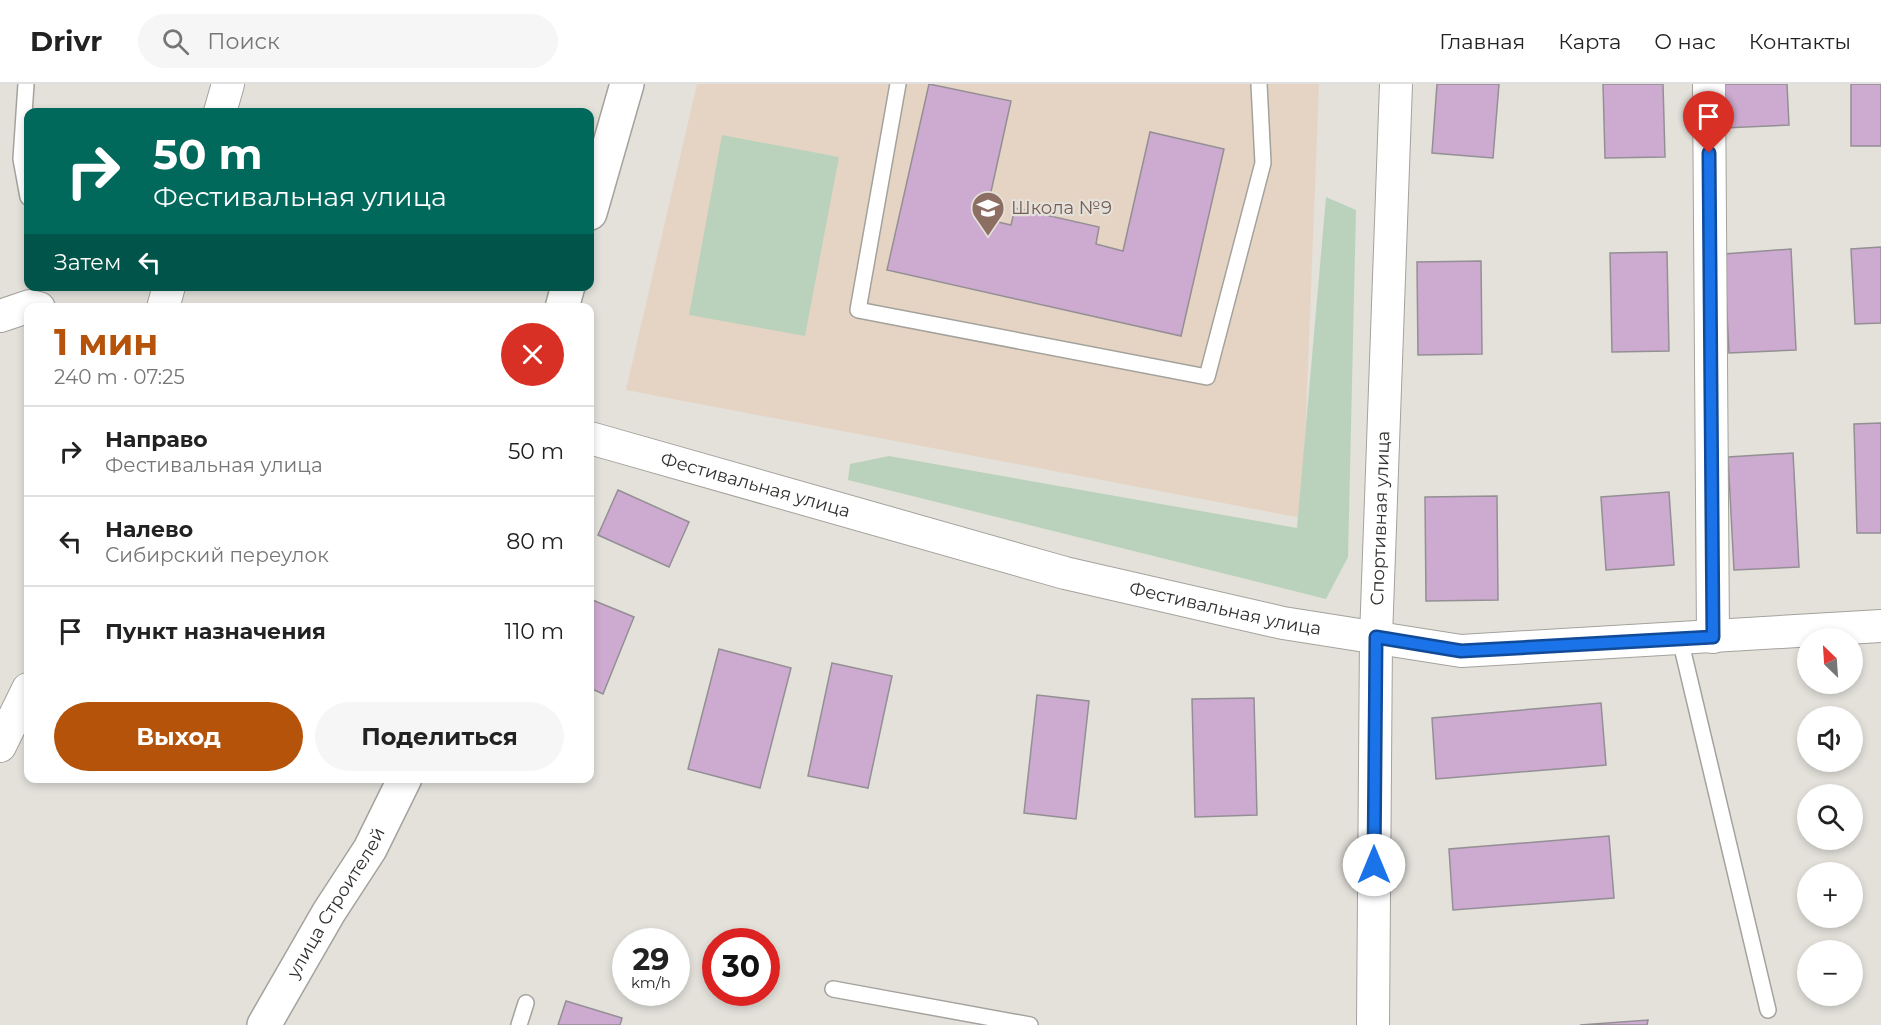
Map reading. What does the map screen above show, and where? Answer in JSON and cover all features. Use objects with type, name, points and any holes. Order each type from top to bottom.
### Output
[{"type":"street","points":[[221,108],[228,84]]},
{"type":"street","points":[[594,199],[627,84]]},
{"type":"street","name":"Спортивная улица","points":[[1373,1025],[1376,637],[1396,84]]},
{"type":"street","points":[[1709,84],[1713,637]]},
{"type":"street","points":[[0,316],[24,305]]},
{"type":"street","name":"Фестивальная улица","points":[[594,439],[1065,573],[1283,623],[1461,651],[1881,626]]},
{"type":"street","points":[[0,746],[24,697]]},
{"type":"street","name":"улица Строителей","points":[[264,1025],[323,922],[370,849],[403,783]]},
{"type":"lane","points":[[24,108],[26,84]]},
{"type":"lane","points":[[898,84],[858,310],[1207,376],[1263,163],[1259,84]]},
{"type":"lane","points":[[24,114],[21,159],[24,175]]},
{"type":"lane","points":[[1680,639],[1768,1010]]},
{"type":"lane","points":[[833,989],[1030,1025]]},
{"type":"lane","points":[[519,1025],[526,1003]]},
{"type":"shaded area","name":"Школа №9","points":[[697,84],[1319,84],[1302,518],[626,390]]},
{"type":"green space","points":[[722,135],[839,157],[805,336],[689,315]]},
{"type":"green space","points":[[1326,197],[1356,210],[1348,557],[1326,599],[848,480],[850,464],[889,456],[1297,528]]},
{"type":"building","points":[[929,84],[1011,101],[985,219],[1011,225],[1015,208],[1099,227],[1096,244],[1123,251],[1150,132],[1224,149],[1181,336],[887,270]]},
{"type":"building","points":[[1437,84],[1499,84],[1493,158],[1432,153]]},
{"type":"building","points":[[1603,84],[1663,84],[1665,157],[1605,158]]},
{"type":"building","points":[[1722,84],[1787,84],[1789,125],[1724,128]]},
{"type":"building","points":[[1851,84],[1881,84],[1881,146],[1851,146]]},
{"type":"building","points":[[1881,247],[1881,323],[1855,324],[1851,249]]},
{"type":"building","points":[[1791,249],[1796,350],[1729,353],[1724,254]]},
{"type":"building","points":[[1667,252],[1669,351],[1612,352],[1610,253]]},
{"type":"building","points":[[1481,261],[1482,354],[1418,355],[1417,262]]},
{"type":"building","points":[[1881,423],[1881,533],[1857,533],[1854,424]]},
{"type":"building","points":[[1793,453],[1799,567],[1734,570],[1728,457]]},
{"type":"building","points":[[618,490],[689,522],[669,567],[598,535]]},
{"type":"building","points":[[1669,492],[1674,565],[1606,570],[1601,497]]},
{"type":"building","points":[[1497,496],[1498,600],[1426,601],[1425,497]]},
{"type":"building","points":[[594,601],[634,617],[603,694],[594,690]]},
{"type":"building","points":[[719,649],[791,668],[760,788],[688,769]]},
{"type":"building","points":[[832,663],[892,676],[868,788],[808,776]]},
{"type":"building","points":[[1037,695],[1089,701],[1076,819],[1024,813]]},
{"type":"building","points":[[1254,698],[1257,815],[1195,817],[1192,699]]},
{"type":"building","points":[[1601,703],[1606,765],[1436,779],[1432,718]]},
{"type":"building","points":[[1609,836],[1614,898],[1453,910],[1449,849]]},
{"type":"building","points":[[566,1001],[622,1018],[620,1025],[558,1025]]},
{"type":"building","points":[[1648,1020],[1647,1025],[1580,1025]]},
{"type":"place","name":"Школа №9","points":[[988,237]]},
{"type":"route","points":[[1374,865],[1376,637],[1461,651],[1713,637],[1709,153]]}]
